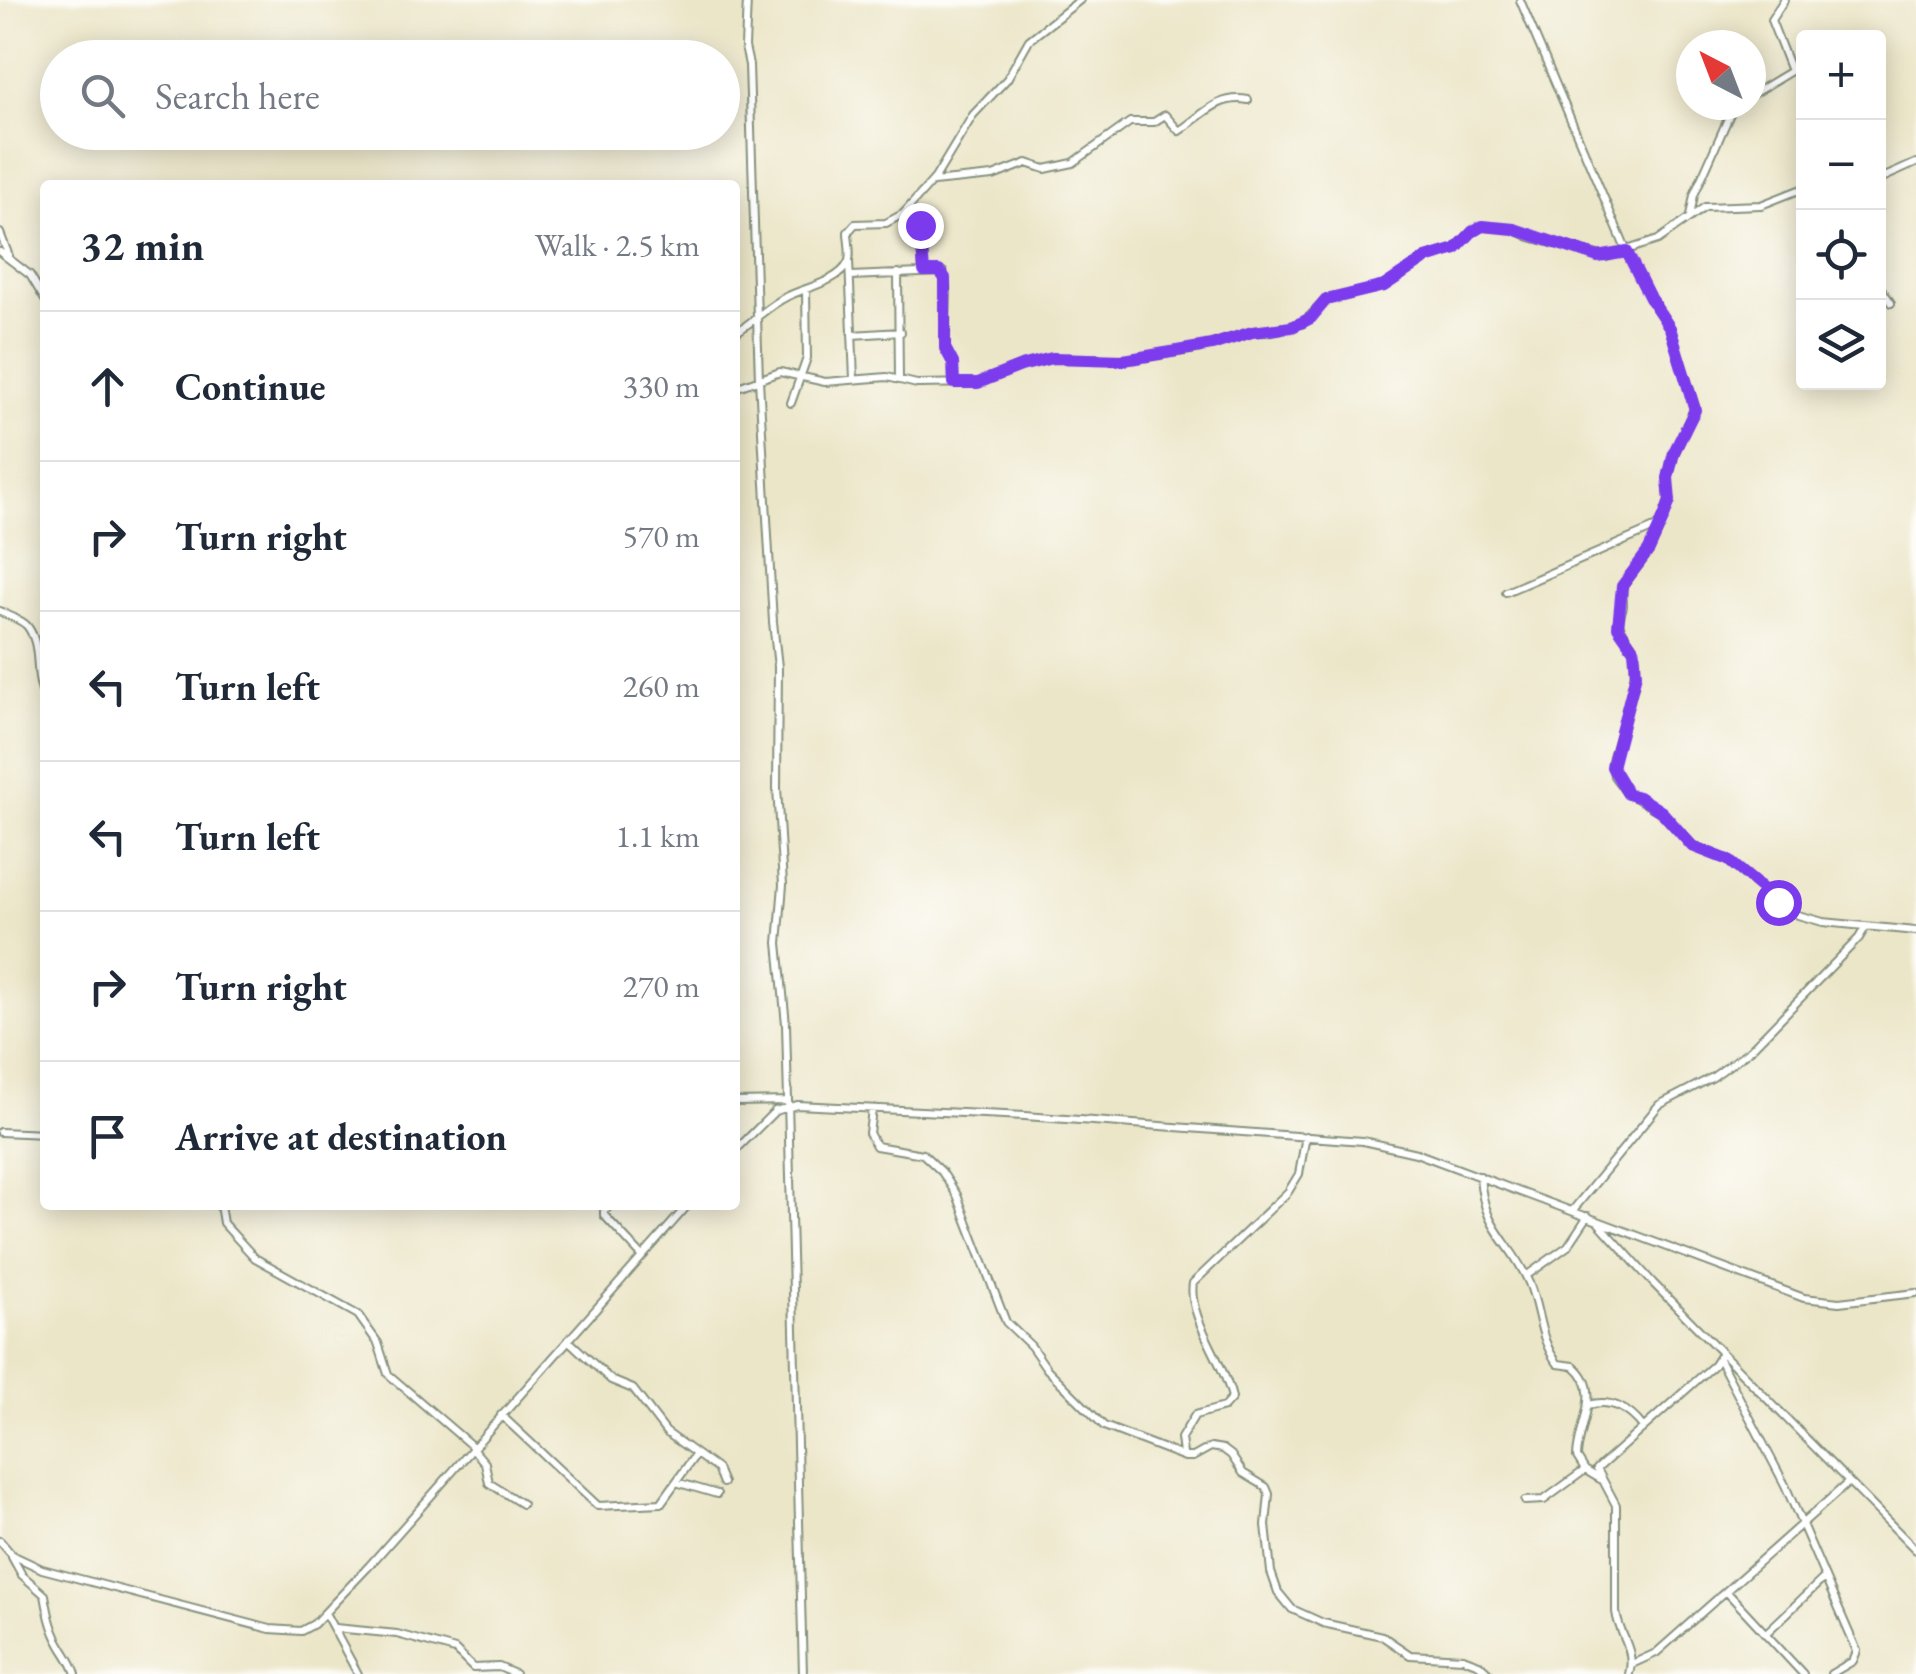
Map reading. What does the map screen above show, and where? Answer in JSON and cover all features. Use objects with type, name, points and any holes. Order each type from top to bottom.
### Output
[{"type":"street","points":[[747,0],[745,47],[750,88],[759,380],[778,668],[777,788],[782,885],[778,943],[786,1024],[804,1674]]},
{"type":"street","points":[[854,379],[848,237],[852,226],[886,224],[903,214],[954,151],[973,115],[1007,79],[1028,40],[1080,0]]},
{"type":"street","points":[[1520,0],[1627,252],[1670,328],[1695,408],[1674,452],[1668,478],[1670,501],[1660,526],[1649,550],[1622,586],[1618,627],[1634,650],[1636,674],[1612,760],[1614,776],[1628,794],[1662,812],[1692,846],[1728,860],[1788,910],[1823,922],[1916,931]]},
{"type":"street","points":[[1766,86],[1792,71],[1771,20],[1784,0]]},
{"type":"street","points":[[932,182],[993,176],[1027,163],[1045,169],[1067,165],[1130,122],[1154,122],[1165,116],[1179,131],[1220,101],[1248,100]]},
{"type":"street","points":[[1690,218],[1694,195],[1727,120]]},
{"type":"street","points":[[1886,176],[1916,163]]},
{"type":"street","points":[[740,386],[780,372],[825,382],[887,377],[917,384],[978,383],[1052,358],[1124,360],[1212,345],[1252,332],[1292,327],[1311,318],[1326,300],[1384,286],[1426,258],[1456,249],[1482,226],[1514,229],[1598,257],[1627,252],[1658,240],[1710,206],[1761,205],[1796,191]]},
{"type":"street","points":[[903,214],[923,229],[924,271]]},
{"type":"street","points":[[0,233],[10,257]]},
{"type":"street","points":[[0,252],[10,257],[40,290]]},
{"type":"street","points":[[740,330],[775,303],[839,272],[849,259]]},
{"type":"street","points":[[851,276],[924,271],[944,274],[945,348],[953,363],[954,383]]},
{"type":"street","points":[[898,273],[899,380]]},
{"type":"street","points":[[791,403],[807,358],[806,288]]},
{"type":"street","points":[[1886,295],[1891,302]]},
{"type":"street","points":[[852,336],[901,332]]},
{"type":"street","points":[[1506,592],[1660,526]]},
{"type":"street","points":[[0,610],[30,629],[40,686]]},
{"type":"street","points":[[1573,1210],[1659,1105],[1714,1077],[1767,1035],[1860,938],[1866,926]]},
{"type":"street","points":[[740,1102],[1306,1136],[1388,1145],[1804,1298],[1839,1302],[1916,1293]]},
{"type":"street","points":[[740,1146],[786,1104]]},
{"type":"street","points":[[872,1110],[873,1143],[923,1154],[952,1186],[1004,1318],[1047,1369],[1104,1426],[1185,1457],[1211,1447],[1222,1449],[1232,1455],[1243,1473],[1266,1487],[1271,1572],[1282,1600],[1296,1611],[1333,1626],[1382,1636],[1410,1656],[1470,1660],[1490,1674]]},
{"type":"street","points":[[0,1132],[40,1134]]},
{"type":"street","points":[[1185,1457],[1179,1444],[1195,1415],[1224,1407],[1232,1398],[1196,1308],[1193,1283],[1288,1192],[1298,1174],[1306,1136]]},
{"type":"street","points":[[1480,1176],[1488,1219],[1526,1276],[1536,1316],[1555,1361],[1578,1369],[1598,1402]]},
{"type":"street","points":[[221,1210],[223,1224],[255,1258],[348,1308],[362,1320],[383,1352],[388,1374],[472,1447],[486,1463],[489,1483],[522,1504]]},
{"type":"street","points":[[605,1210],[604,1215],[642,1256]]},
{"type":"street","points":[[12,1556],[42,1568],[270,1629],[300,1631],[325,1613],[683,1210]]},
{"type":"street","points":[[1526,1276],[1568,1246],[1591,1218]]},
{"type":"street","points":[[1591,1218],[1720,1356],[1916,1550]]},
{"type":"street","points":[[568,1340],[611,1380],[632,1389],[660,1426],[720,1472],[723,1483]]},
{"type":"street","points":[[1601,1480],[1598,1466],[1720,1356]]},
{"type":"street","points":[[1720,1356],[1826,1576],[1857,1655],[1854,1661],[1831,1674]]},
{"type":"street","points":[[1589,1391],[1579,1462],[1610,1490],[1616,1505],[1616,1618],[1631,1650],[1629,1674]]},
{"type":"street","points":[[1589,1405],[1598,1402],[1626,1409],[1643,1427]]},
{"type":"street","points":[[501,1415],[598,1506],[658,1504],[665,1500],[696,1454]]},
{"type":"street","points":[[1525,1501],[1544,1500],[1584,1470]]},
{"type":"street","points":[[676,1482],[717,1494]]},
{"type":"street","points":[[1632,1664],[1656,1653],[1849,1482]]},
{"type":"street","points":[[0,1541],[22,1575],[45,1594],[51,1626],[76,1674]]},
{"type":"street","points":[[1765,1634],[1826,1576]]},
{"type":"street","points":[[1726,1591],[1803,1674]]},
{"type":"street","points":[[325,1613],[358,1674]]},
{"type":"street","points":[[335,1628],[404,1636],[455,1650],[474,1668],[499,1667],[515,1674]]},
{"type":"route","points":[[920,225],[924,271],[943,272],[945,278],[945,348],[953,363],[954,383],[978,383],[1052,358],[1124,360],[1196,349],[1252,332],[1292,327],[1311,318],[1326,300],[1377,289],[1426,258],[1451,252],[1482,226],[1514,229],[1598,257],[1627,252],[1670,328],[1695,413],[1674,452],[1668,478],[1670,501],[1664,517],[1649,550],[1622,586],[1618,627],[1634,650],[1636,674],[1612,760],[1614,776],[1630,796],[1639,797],[1662,812],[1692,846],[1728,860],[1778,902]]}]
